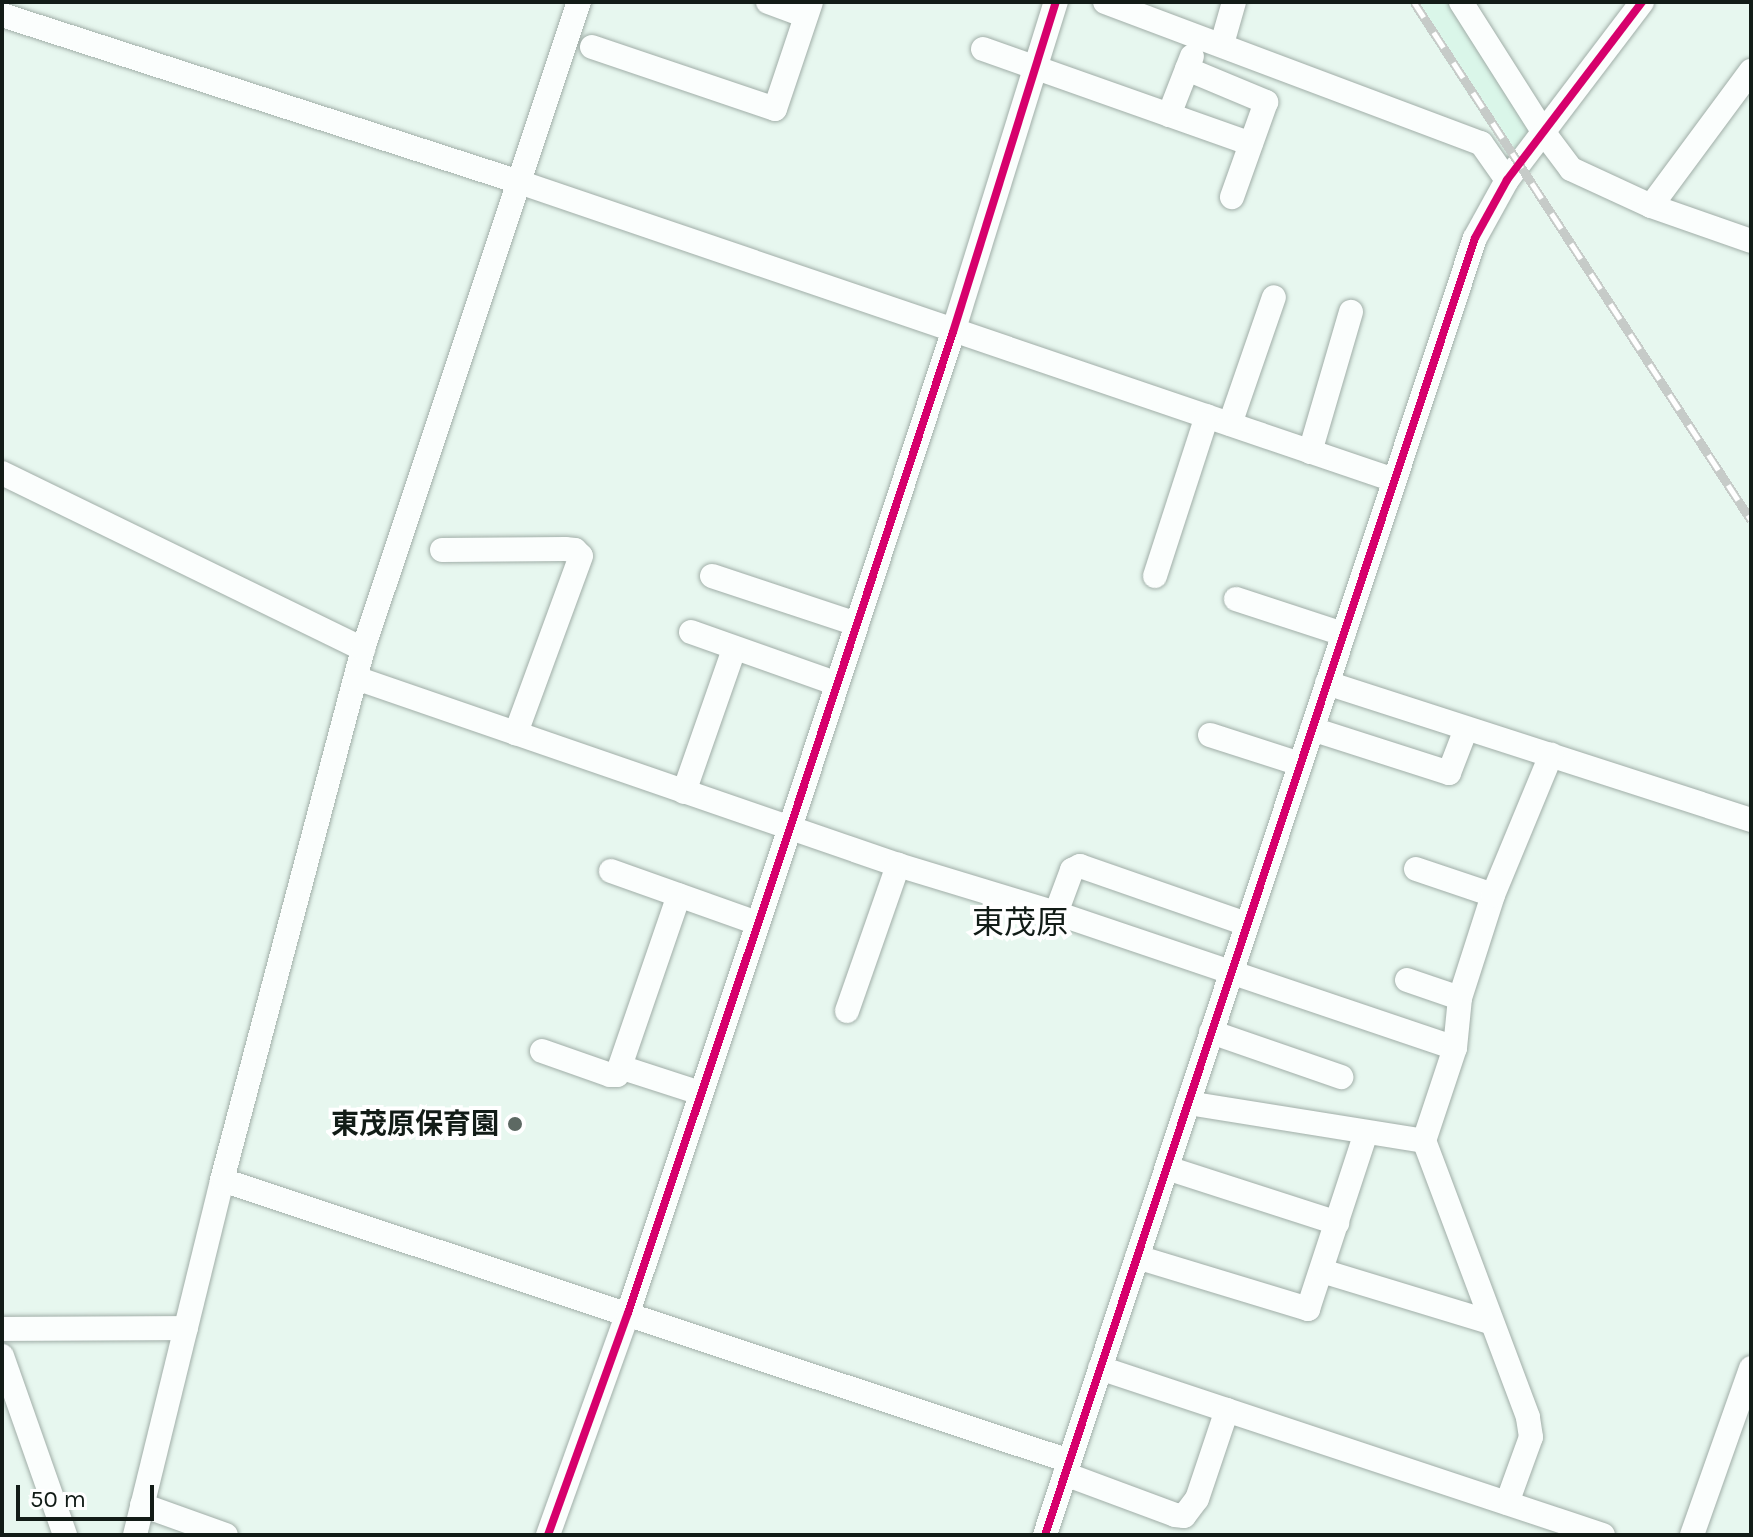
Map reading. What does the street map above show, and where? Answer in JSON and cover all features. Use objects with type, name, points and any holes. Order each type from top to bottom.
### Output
[{"type":"street","points":[[135,1535],[222,1180],[363,649],[579,2]]},
{"type":"street","points":[[592,47],[775,109],[808,9],[768,2]]},
{"type":"street","points":[[548,1535],[628,1313],[790,828],[835,683],[953,332],[1056,2]]},
{"type":"street","points":[[1105,2],[1481,143],[1507,180]]},
{"type":"street","points":[[1169,115],[1187,69],[1211,40],[1234,2]]},
{"type":"street","points":[[1045,1535],[1475,238],[1507,180],[1642,2]]},
{"type":"street","points":[[1469,6],[1544,133],[1571,169],[1651,206],[1751,241]]},
{"type":"street","points":[[2,15],[519,182],[1394,480]]},
{"type":"street","points":[[983,49],[1251,144]]},
{"type":"street","points":[[1187,69],[1266,102],[1232,197]]},
{"type":"street","points":[[1651,206],[1749,77]]},
{"type":"street","points":[[1155,576],[1218,420],[1274,297]]},
{"type":"street","points":[[1310,452],[1351,312]]},
{"type":"street","points":[[2,473],[363,649]]},
{"type":"street","points":[[442,550],[565,549],[575,550],[581,556],[516,733]]},
{"type":"street","points":[[712,576],[856,624]]},
{"type":"street","points":[[1236,599],[1343,634]]},
{"type":"street","points":[[691,632],[835,683]]},
{"type":"street","points":[[684,792],[734,649]]},
{"type":"street","points":[[356,678],[898,865],[1056,913],[1455,1048]]},
{"type":"street","points":[[1327,683],[1751,820]]},
{"type":"street","points":[[1312,729],[1449,773],[1466,729]]},
{"type":"street","points":[[1210,735],[1300,764]]},
{"type":"street","points":[[1507,1503],[1531,1437],[1528,1417],[1424,1141],[1455,1048],[1460,998],[1493,895],[1551,755]]},
{"type":"street","points":[[847,1011],[898,865]]},
{"type":"street","points":[[1056,913],[1072,870],[1080,866],[1247,924]]},
{"type":"street","points":[[1416,869],[1493,895]]},
{"type":"street","points":[[611,871],[757,923]]},
{"type":"street","points":[[542,1051],[617,1075],[679,895]]},
{"type":"street","points":[[1407,980],[1460,998]]},
{"type":"street","points":[[1211,1032],[1341,1077]]},
{"type":"street","points":[[620,1067],[700,1093]]},
{"type":"street","points":[[1188,1103],[1424,1141]]},
{"type":"street","points":[[1137,1257],[1308,1309],[1366,1133]]},
{"type":"street","points":[[1167,1168],[1337,1223]]},
{"type":"street","points":[[222,1180],[628,1313],[1067,1468],[1175,1515],[1184,1516],[1197,1499],[1227,1410]]},
{"type":"street","points":[[1322,1271],[1490,1322]]},
{"type":"street","points":[[2,1329],[186,1328]]},
{"type":"street","points":[[2,1356],[65,1535]]},
{"type":"street","points":[[1100,1368],[1603,1535]]},
{"type":"street","points":[[1692,1535],[1751,1368]]},
{"type":"street","points":[[142,1505],[226,1535]]},
{"type":"shaded area","points":[[1408,2],[1448,2],[1531,132],[1510,159]]},
{"type":"railway","points":[[1414,2],[1751,520]]},
{"type":"cycle path","points":[[548,1535],[628,1313],[790,828],[953,332],[1056,2]]},
{"type":"cycle path","points":[[1045,1535],[1475,238],[1507,180],[1642,2]]},
{"type":"place","name":"東茂原保育園","points":[[515,1124]]},
{"type":"district","name":"東茂原","points":[[1020,923]]}]
